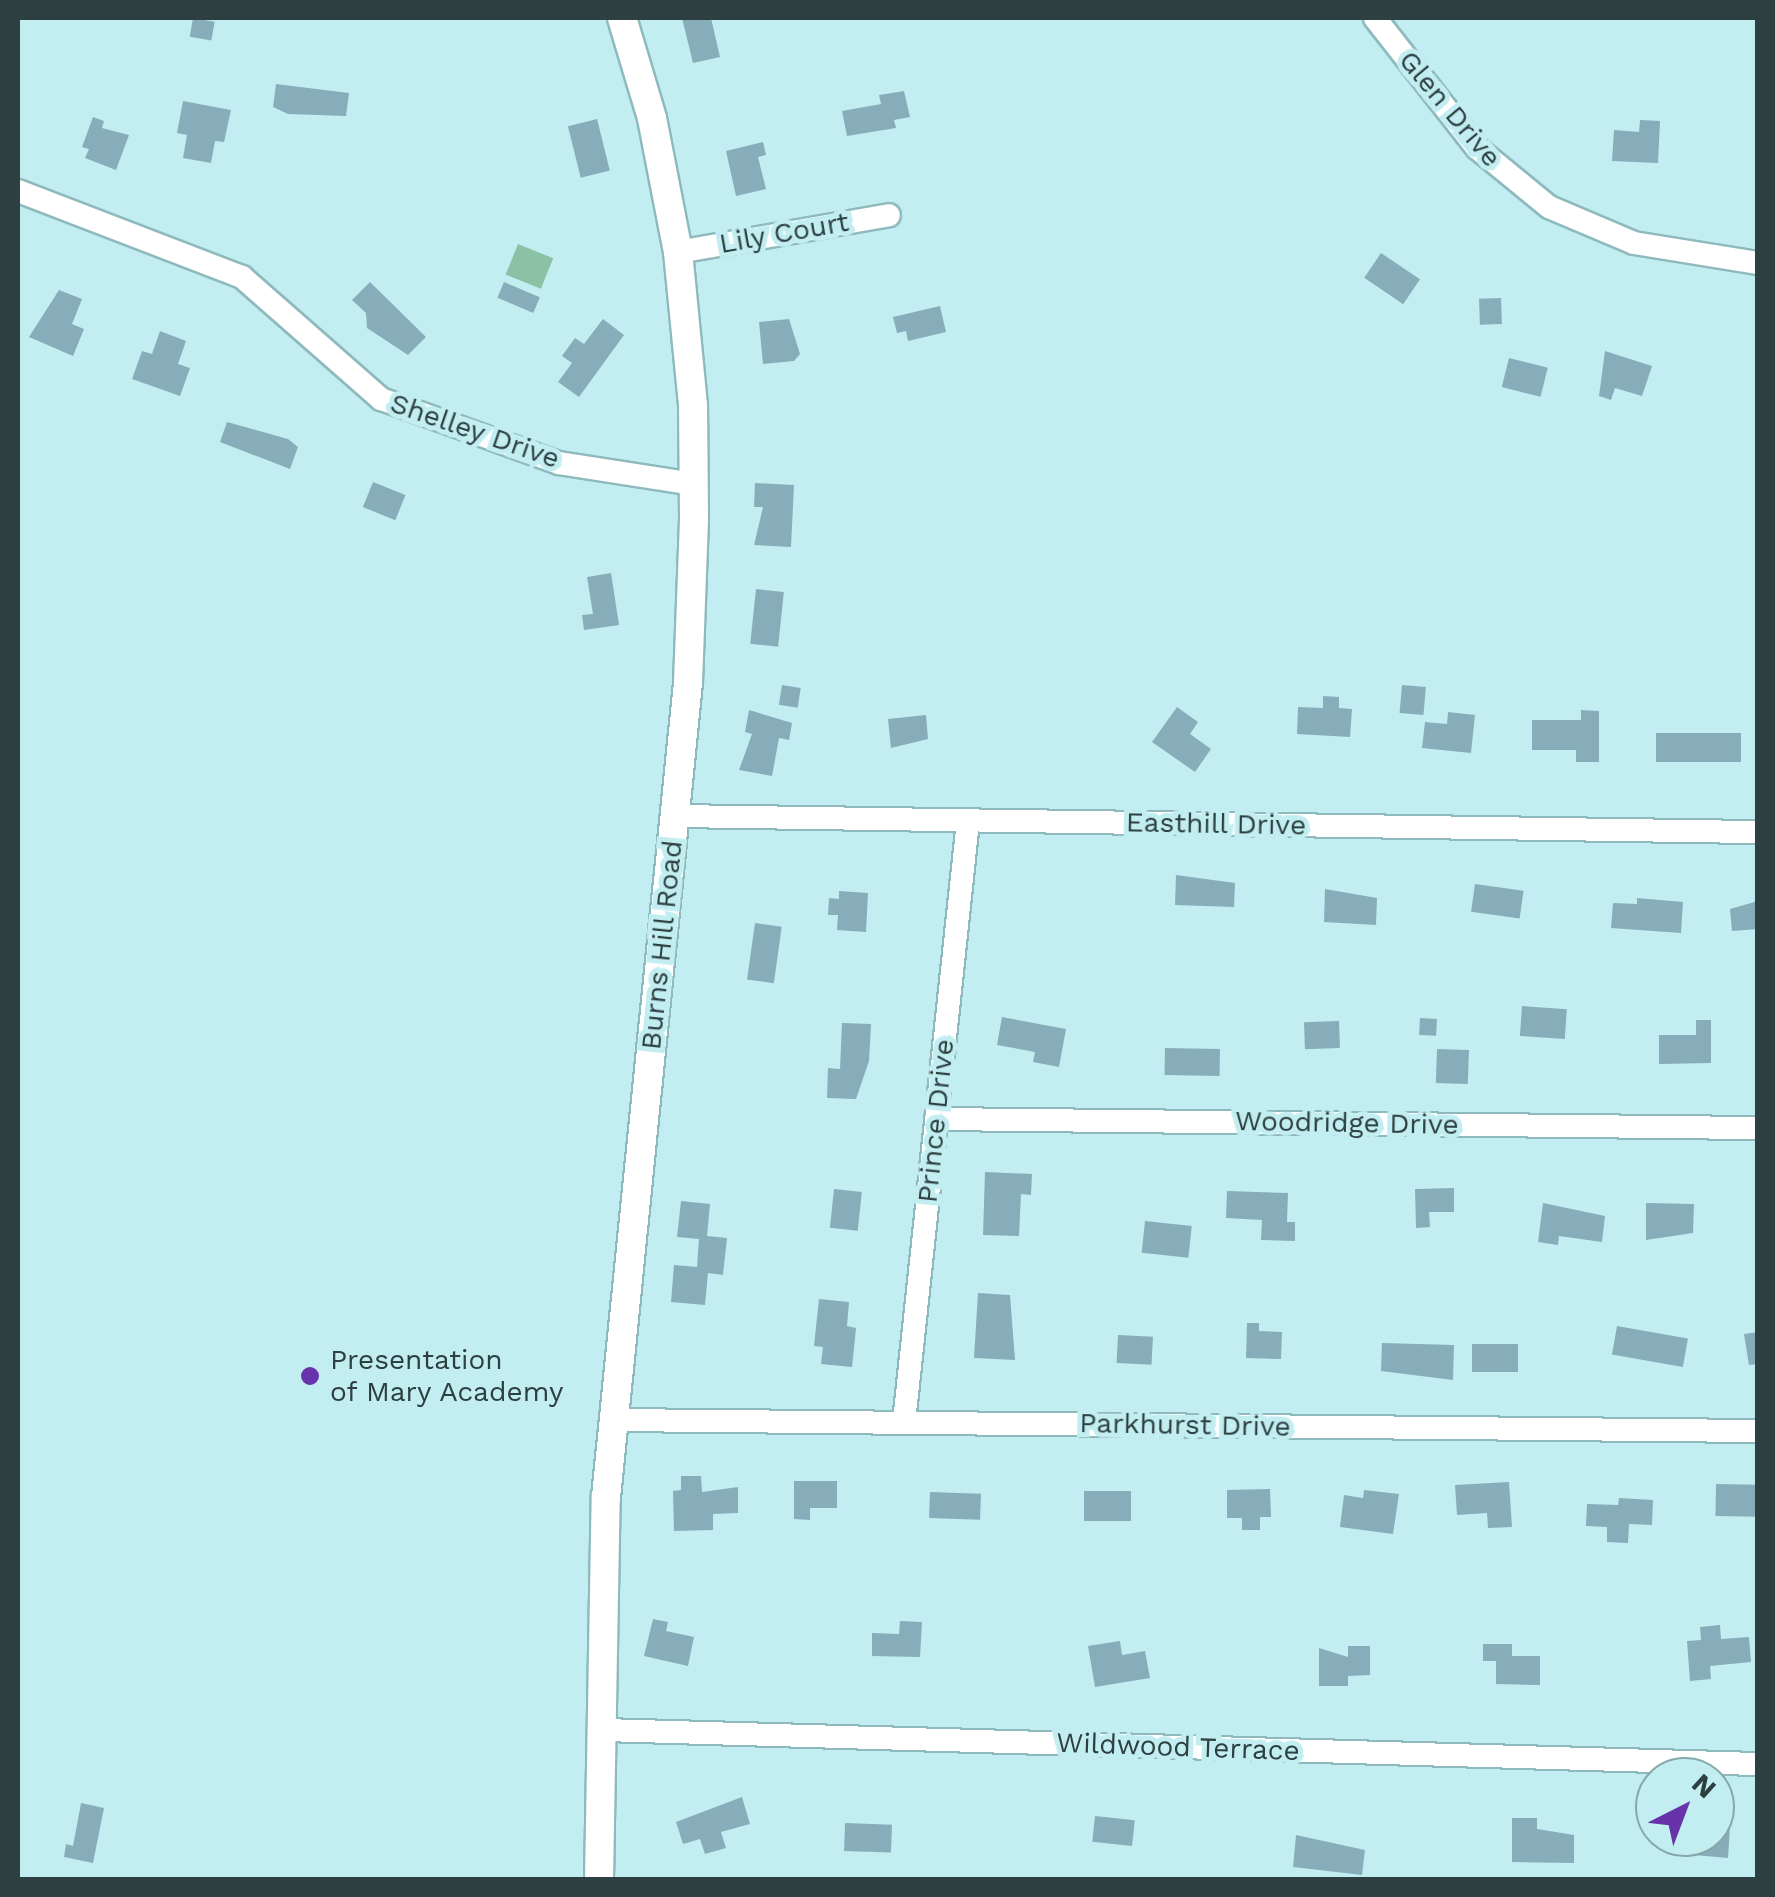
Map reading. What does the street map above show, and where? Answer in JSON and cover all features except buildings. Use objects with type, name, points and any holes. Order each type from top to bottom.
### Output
[{"type":"street","name":"Burns Hill Road","points":[[599,1880],[604,1730],[602,1590],[612,1420],[676,816],[691,636],[693,484],[678,252],[652,118],[622,18]]},
{"type":"street","name":"Glen Drive","points":[[1375,18],[1478,148],[1549,207],[1634,243],[1758,264]]},
{"type":"street","name":"Shelley Drive","points":[[18,191],[242,277],[344,372],[396,406],[559,463],[693,484]]},
{"type":"street","name":"Lily Court","points":[[678,252],[889,215]]},
{"type":"street","name":"Easthill Drive","points":[[676,816],[1758,832]]},
{"type":"street","name":"Prince Drive","points":[[904,1422],[968,820]]},
{"type":"street","name":"Woodridge Drive","points":[[936,1119],[1758,1128]]},
{"type":"street","name":"Parkhurst Drive","points":[[612,1420],[1758,1430]]},
{"type":"street","name":"Wildwood Terrace","points":[[604,1730],[1753,1764]]},
{"type":"green space","points":[[518,244],[553,258],[541,289],[506,275]]},
{"type":"place","name":"Presentation of Mary Academy","points":[[310,1376]]}]
